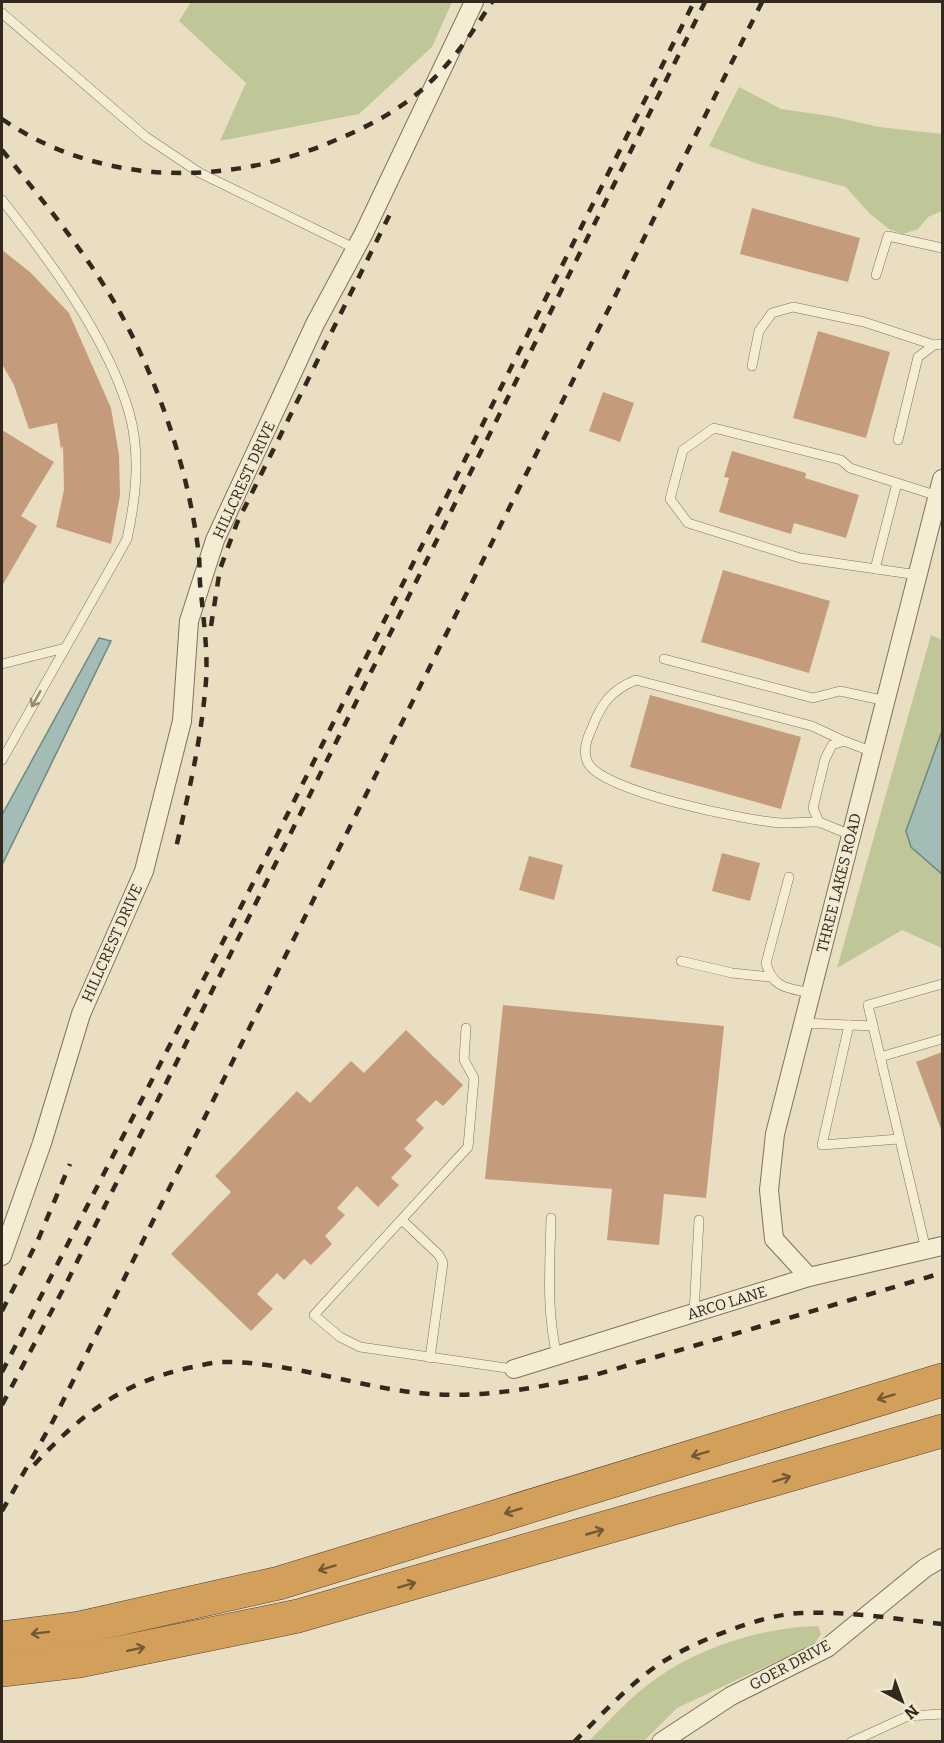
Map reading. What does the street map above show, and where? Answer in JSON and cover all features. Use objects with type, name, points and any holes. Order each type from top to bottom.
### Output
[{"type":"highway","points":[[2,1638],[79,1628],[279,1583],[942,1380]]},
{"type":"highway","points":[[2,1671],[79,1661],[298,1616],[942,1431]]},
{"type":"street","name":"HILLCREST DRIVE","points":[[2,1256],[42,1143],[81,1014],[144,871],[182,721],[189,621],[215,540],[315,324],[356,249],[474,2]]},
{"type":"street","name":"THREE LAKES ROAD","points":[[809,1277],[774,1239],[769,1190],[775,1134],[940,488]]},
{"type":"street","name":"ARCO LANE","points":[[514,1369],[809,1277],[934,1248]]},
{"type":"street","name":"GOER DRIVE","points":[[661,1742],[731,1696],[827,1648],[925,1568],[942,1558]]},
{"type":"lane","points":[[2,13],[146,137],[200,174],[356,249]]},
{"type":"lane","points":[[2,200],[82,313],[117,379],[129,413],[136,454],[136,498],[127,539],[2,760]]},
{"type":"lane","points":[[876,275],[888,236],[942,248]]},
{"type":"lane","points":[[752,366],[759,331],[772,313],[793,307],[864,322],[938,345]]},
{"type":"lane","points":[[898,440],[918,357],[938,345]]},
{"type":"lane","points":[[918,575],[800,558],[688,523],[670,499],[683,450],[714,428],[841,460],[850,468],[897,483],[940,488]]},
{"type":"lane","points":[[874,569],[897,483]]},
{"type":"lane","points":[[2,664],[65,648]]},
{"type":"lane","points":[[664,659],[813,698],[840,691],[886,701]]},
{"type":"lane","points":[[851,835],[819,822],[782,823],[750,818],[648,795],[606,779],[588,763],[585,744],[601,704],[620,686],[636,680],[812,726],[873,752]]},
{"type":"lane","points":[[819,822],[813,808],[825,759],[832,745],[844,741]]},
{"type":"lane","points":[[789,877],[766,963],[770,976],[782,987],[811,993]]},
{"type":"lane","points":[[681,961],[732,973],[770,976]]},
{"type":"lane","points":[[934,1248],[899,1139],[868,1005],[942,984]]},
{"type":"lane","points":[[802,1023],[873,1026]]},
{"type":"lane","points":[[849,1025],[822,1145],[899,1139]]},
{"type":"lane","points":[[466,1028],[464,1060],[474,1078],[468,1147],[314,1315],[340,1337],[360,1347],[514,1369]]},
{"type":"lane","points":[[880,1057],[942,1039]]},
{"type":"lane","points":[[551,1218],[549,1298],[551,1329],[557,1356]]},
{"type":"lane","points":[[402,1220],[439,1255],[443,1263],[430,1358]]},
{"type":"lane","points":[[694,1313],[699,1220]]},
{"type":"lane","points":[[851,1742],[908,1716],[942,1714]]},
{"type":"green space","points":[[191,2],[452,2],[432,47],[359,114],[220,141],[246,83],[179,21]]},
{"type":"green space","points":[[739,87],[781,109],[830,116],[879,127],[942,134],[942,211],[928,217],[918,229],[903,234],[889,229],[869,213],[846,187],[758,164],[709,146]]},
{"type":"green space","points":[[931,635],[942,640],[942,731],[911,847],[942,874],[942,948],[902,930],[837,968]]},
{"type":"green space","points":[[818,1626],[821,1634],[814,1644],[677,1708],[644,1741],[589,1741],[639,1692],[674,1667],[693,1657],[755,1635],[797,1627]]},
{"type":"water","points":[[99,638],[111,641],[2,865],[2,815]]},
{"type":"water","points":[[942,731],[942,874],[911,847],[906,831]]},
{"type":"building","points":[[752,208],[860,238],[848,282],[740,254]]},
{"type":"building","points":[[2,250],[30,272],[69,313],[111,408],[119,455],[120,495],[111,544],[56,527],[64,490],[63,446],[61,449],[57,423],[29,429],[14,385],[2,364]]},
{"type":"building","points":[[818,331],[890,352],[866,438],[793,418]]},
{"type":"building","points":[[603,392],[634,403],[620,442],[589,431]]},
{"type":"building","points":[[2,430],[54,462],[21,516],[37,526],[2,586]]},
{"type":"building","points":[[732,451],[806,473],[805,478],[859,495],[846,538],[794,523],[791,534],[719,512],[729,478],[724,477]]},
{"type":"building","points":[[723,570],[830,601],[809,673],[701,642]]},
{"type":"building","points":[[650,695],[801,737],[781,809],[630,767]]},
{"type":"building","points":[[722,853],[760,863],[750,901],[712,891]]},
{"type":"building","points":[[529,856],[563,865],[554,900],[519,890]]},
{"type":"building","points":[[503,1005],[724,1026],[706,1198],[664,1194],[659,1245],[607,1240],[612,1189],[485,1179]]},
{"type":"building","points":[[406,1030],[463,1085],[443,1106],[436,1100],[416,1120],[424,1128],[404,1149],[412,1156],[391,1178],[399,1185],[378,1207],[357,1186],[337,1208],[345,1215],[325,1236],[332,1244],[311,1265],[304,1259],[284,1280],[277,1273],[257,1294],[273,1309],[251,1331],[171,1254],[231,1192],[215,1176],[297,1091],[310,1103],[351,1061],[364,1073]]},
{"type":"building","points":[[942,1052],[942,1129],[941,1129],[916,1062]]},
{"type":"railway","points":[[2,119],[40,141],[81,158],[123,168],[166,173],[209,172],[252,166],[295,155],[336,140],[399,107],[418,93],[450,61],[492,2]]},
{"type":"railway","points":[[2,1372],[250,889],[694,2]]},
{"type":"railway","points":[[2,1405],[68,1280],[705,2]]},
{"type":"railway","points":[[2,1511],[53,1421],[762,2]]},
{"type":"railway","points":[[2,150],[77,246],[117,307],[159,396],[188,492],[199,556],[206,642],[206,680],[197,751],[176,848]]},
{"type":"railway","points":[[211,626],[220,569],[237,523],[392,210]]},
{"type":"railway","points":[[2,1311],[38,1240],[70,1164]]},
{"type":"railway","points":[[34,1465],[69,1430],[105,1402],[146,1381],[168,1373],[216,1362],[276,1366],[379,1387],[430,1394],[470,1395],[509,1391],[588,1377],[942,1273]]},
{"type":"railway","points":[[574,1742],[623,1693],[655,1667],[705,1640],[746,1624],[801,1613],[836,1613],[942,1624]]}]
